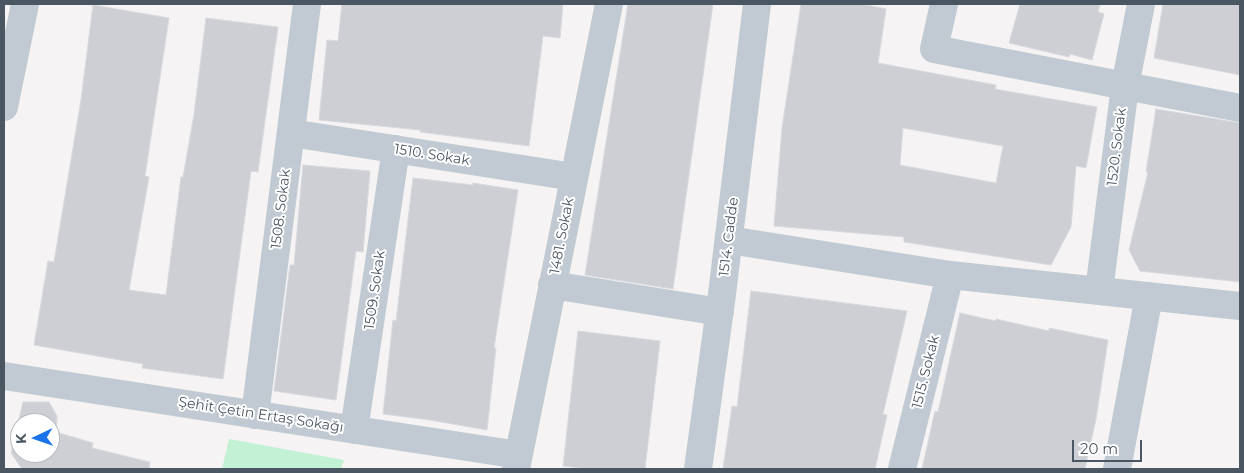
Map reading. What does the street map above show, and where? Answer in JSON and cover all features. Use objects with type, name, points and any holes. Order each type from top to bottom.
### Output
[{"type":"street","points":[[4,107],[10,51],[25,4]]},
{"type":"street","name":"1508. Sokak","points":[[255,414],[307,4]]},
{"type":"street","name":"1481. Sokak","points":[[517,462],[608,4]]},
{"type":"street","name":"1514. Cadde","points":[[698,469],[720,312],[757,4]]},
{"type":"street","points":[[944,4],[934,50],[1240,108]]},
{"type":"street","name":"1520. Sokak","points":[[1099,290],[1125,86],[1141,4]]},
{"type":"street","name":"1510. Sokak","points":[[290,133],[574,177]]},
{"type":"street","name":"1509. Sokak","points":[[354,430],[396,149]]},
{"type":"street","points":[[729,240],[950,275],[1240,306]]},
{"type":"street","name":"1515. Sokak","points":[[902,469],[950,275]]},
{"type":"street","points":[[552,286],[720,312]]},
{"type":"street","points":[[1117,469],[1149,296]]},
{"type":"street","name":"Şehit Çetin Ertaş Sokağı","points":[[4,376],[354,430],[517,462]]},
{"type":"green space","points":[[229,439],[344,460],[341,469],[222,469]]},
{"type":"building","points":[[342,4],[563,4],[560,38],[543,36],[529,146],[420,132],[420,130],[319,120],[327,40],[338,41]]},
{"type":"building","points":[[628,4],[713,4],[673,289],[585,275]]},
{"type":"building","points":[[801,4],[861,4],[886,9],[878,63],[996,85],[995,89],[1097,107],[1086,168],[1076,166],[1071,227],[1051,265],[904,242],[904,237],[774,226],[782,128]],"holes":[[[903,128],[1003,146],[996,183],[900,165]]]},
{"type":"building","points":[[1020,4],[1100,4],[1098,12],[1104,14],[1092,60],[1070,54],[1069,57],[1009,43]]},
{"type":"building","points":[[1163,4],[1240,4],[1240,75],[1154,58]]},
{"type":"building","points":[[93,5],[169,18],[145,176],[149,177],[129,290],[166,295],[181,177],[183,177],[194,114],[206,18],[278,27],[258,172],[251,171],[223,379],[142,368],[143,364],[34,345],[48,261],[54,262],[81,100]]},
{"type":"building","points":[[1156,109],[1240,123],[1240,282],[1140,271],[1129,250],[1148,172],[1146,172]]},
{"type":"building","points":[[303,165],[370,171],[363,252],[356,251],[336,400],[274,391],[290,265],[294,265]]},
{"type":"building","points":[[413,178],[473,185],[473,183],[518,190],[494,348],[496,348],[487,430],[383,414],[393,320],[396,321]]},
{"type":"building","points":[[751,291],[907,311],[883,414],[887,415],[875,469],[723,469],[732,406],[737,407]]},
{"type":"building","points":[[960,313],[1049,331],[1049,328],[1108,340],[1096,419],[1085,469],[922,469],[935,411],[938,412]]},
{"type":"building","points":[[578,331],[660,341],[645,469],[590,469],[563,466]]},
{"type":"building","points":[[23,402],[49,402],[55,413],[20,413]]},
{"type":"building","points":[[60,433],[93,443],[92,448],[150,462],[149,469],[22,469],[18,463],[60,463]]}]
